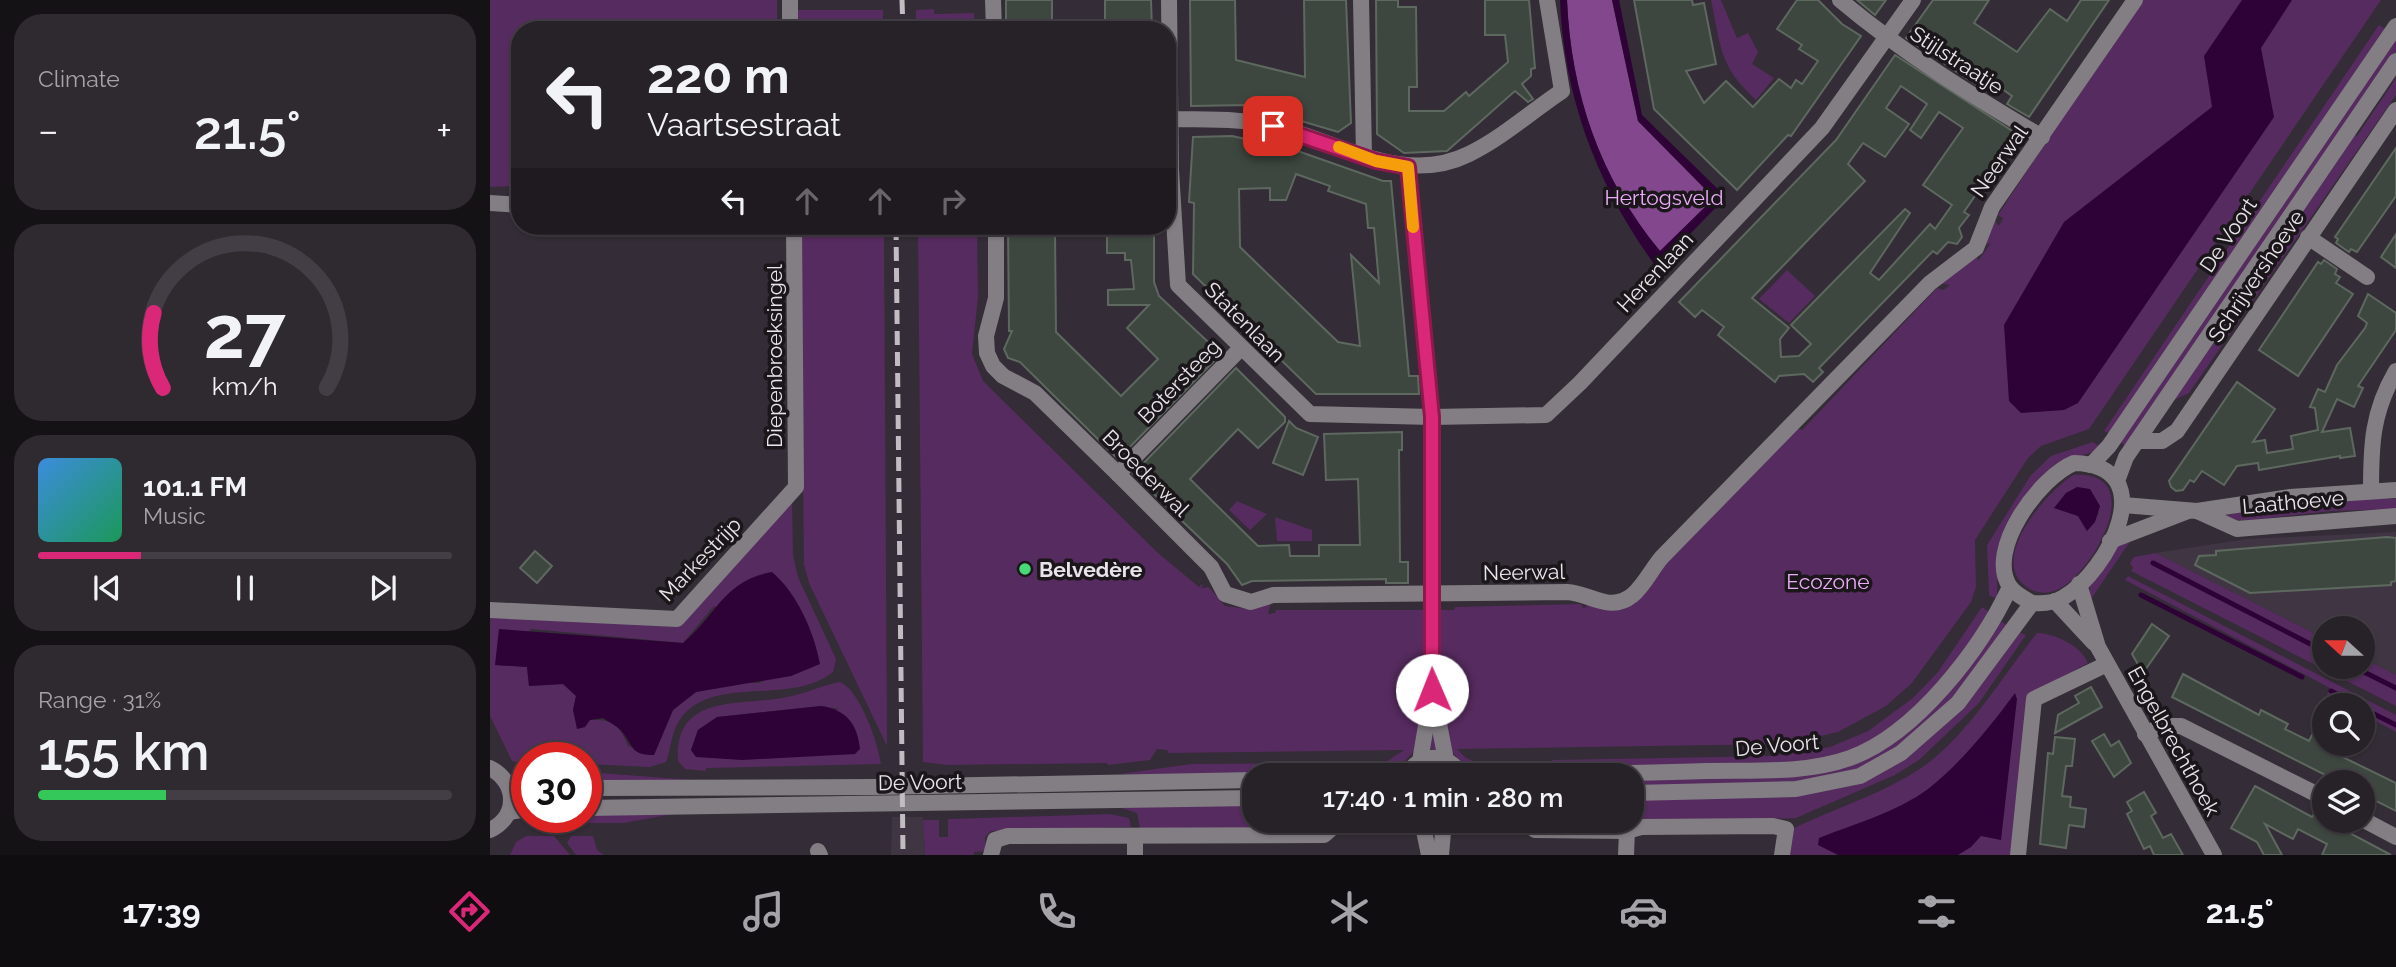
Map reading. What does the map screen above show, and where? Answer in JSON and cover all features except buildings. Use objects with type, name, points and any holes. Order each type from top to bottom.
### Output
[{"type":"street","points":[[790,0],[790,21]]},
{"type":"street","points":[[993,0],[994,21]]},
{"type":"street","name":"Statenlaan","points":[[1169,0],[1169,21]]},
{"type":"street","points":[[1361,0],[1364,155]]},
{"type":"street","points":[[1176,119],[1235,120],[1279,127],[1376,161],[1408,167],[1445,163],[1469,154],[1562,91],[1547,0]]},
{"type":"street","name":"Stijlstraatje","points":[[1840,0],[1886,39],[1970,95],[2042,137]]},
{"type":"street","name":"Herenlaan","points":[[1432,417],[1546,415],[1580,383],[1822,128],[1913,0]]},
{"type":"street","name":"Neerwal","points":[[1451,594],[1575,593],[1604,602],[1623,601],[1639,590],[1662,557],[1825,390],[1942,272],[1962,261],[1976,248],[1992,207],[2135,0]]},
{"type":"street","name":"De Voort","points":[[2091,464],[2109,446],[2396,26]]},
{"type":"street","name":"De Voort","points":[[2117,481],[2126,457],[2396,61]]},
{"type":"street","name":"Schrijvershoeve","points":[[2137,441],[2169,439],[2176,431],[2396,110]]},
{"type":"street","points":[[1408,167],[1432,417],[1432,690],[1446,760],[1449,763]]},
{"type":"street","points":[[490,203],[511,204]]},
{"type":"street","name":"Diepenbroeksingel","points":[[794,235],[796,487]]},
{"type":"street","name":"Broederwal","points":[[996,235],[996,298],[986,336],[990,359],[1003,376],[1035,393],[1118,474],[1211,567],[1219,586],[1236,599],[1251,602],[1273,595],[1451,594]]},
{"type":"street","name":"Statenlaan","points":[[1172,235],[1178,285],[1310,414],[1432,417]]},
{"type":"street","points":[[2308,237],[2367,277]]},
{"type":"street","name":"Botersteeg","points":[[1118,474],[1241,348]]},
{"type":"street","points":[[2371,490],[2371,437],[2385,390],[2396,371]]},
{"type":"street","points":[[2074,463],[2091,464],[2107,469],[2117,481],[2123,505],[2110,541],[2079,584],[2055,601],[2032,603],[2010,587],[2005,573],[2004,554],[2023,512],[2055,472],[2074,463]]},
{"type":"street","name":"Markestrijp","points":[[490,610],[677,619],[796,487]]},
{"type":"street","name":"Laathoeve","points":[[2110,541],[2192,511],[2290,497],[2396,490]]},
{"type":"street","name":"Laathoeve","points":[[2123,505],[2192,511],[2237,529],[2396,516]]},
{"type":"street","name":"Engelbrechthoek","points":[[2079,584],[2098,648],[2214,855]]},
{"type":"street","name":"De Voort","points":[[1644,773],[1793,770],[1849,758],[1894,735],[1937,696],[2000,608],[2010,587]]},
{"type":"street","name":"Engelbrechthoek","points":[[2055,601],[2098,648]]},
{"type":"street","name":"De Voort","points":[[1644,793],[1796,789],[1860,776],[1901,753],[1958,703],[2032,603]]},
{"type":"street","points":[[2018,855],[2034,699],[2107,664]]},
{"type":"street","points":[[1410,763],[1432,690]]},
{"type":"street","points":[[2145,734],[2162,726],[2181,726],[2312,792]]},
{"type":"street","points":[[1420,763],[1428,758],[1446,760]]},
{"type":"street","points":[[491,765],[509,784],[512,803],[509,812],[491,833]]},
{"type":"street","name":"De Voort","points":[[602,788],[874,787],[1242,780]]},
{"type":"street","name":"De Voort","points":[[602,808],[1242,798]]},
{"type":"street","points":[[1644,827],[1773,826],[1786,829],[1782,855]]},
{"type":"street","points":[[2375,826],[2396,837]]},
{"type":"street","points":[[991,855],[995,841],[1008,836],[1326,833]]},
{"type":"street","points":[[1425,833],[1429,855]]},
{"type":"street","points":[[1441,855],[1443,833]]},
{"type":"street","points":[[1626,855],[1627,833]]},
{"type":"street","points":[[1135,836],[1135,855]]},
{"type":"shaded area","points":[[1560,0],[1567,0],[1575,68],[1592,133],[1621,194],[1660,251],[1714,198],[1638,121],[1612,0],[1619,0],[1642,115],[1726,197],[1657,268],[1618,206],[1588,141],[1569,72]]},
{"type":"shaded area","points":[[2242,0],[2292,0],[2261,48],[2274,117],[2078,403],[2064,410],[2021,413],[2009,401],[2004,325],[2064,222],[2212,107],[2204,56]]},
{"type":"shaded area","points":[[2077,487],[2090,489],[2100,506],[2095,522],[2087,531],[2078,516],[2054,508],[2066,493]]},
{"type":"shaded area","points":[[2396,532],[2396,675],[2375,664],[2375,616],[2312,616],[2312,632],[2156,553],[2247,539]]},
{"type":"shaded area","points":[[772,572],[797,602],[813,639],[820,664],[791,676],[696,692],[673,710],[654,755],[637,752],[616,726],[603,718],[590,720],[585,727],[577,729],[573,710],[576,696],[563,684],[529,686],[527,667],[495,665],[499,629],[683,643],[731,591],[756,576]]},
{"type":"shaded area","points":[[2015,693],[2017,699],[2001,840],[1981,836],[1971,847],[1958,855],[1838,855],[1818,845],[1819,838],[1889,811],[1928,789],[1974,744]]},
{"type":"shaded area","points":[[821,706],[838,711],[853,725],[860,749],[855,754],[742,760],[696,757],[691,750],[698,730],[717,717]]},
{"type":"shaded area","points":[[892,817],[923,817],[925,855],[891,855]]},
{"type":"green space","points":[[490,0],[777,0],[777,21],[511,21],[511,186],[490,187]]},
{"type":"green space","name":"Hertogsveld","points":[[1567,0],[1612,0],[1638,121],[1715,199],[1660,251],[1621,195],[1592,134],[1575,69]]},
{"type":"green space","points":[[1711,0],[1721,0],[1737,38],[1748,33],[1758,52],[1752,64],[1774,78],[1756,100],[1735,77],[1723,55]]},
{"type":"green space","name":"Ecozone","points":[[2139,0],[2381,0],[2089,429],[2041,446],[2028,458],[1975,540],[1976,587],[1971,602],[1912,683],[1886,706],[1838,732],[1787,744],[1457,749],[1466,758],[1478,763],[1462,763],[1449,749],[1416,749],[1403,763],[1386,763],[1404,750],[1169,753],[1167,750],[1157,749],[1150,760],[1108,765],[947,765],[923,762],[918,235],[977,235],[978,297],[972,354],[983,381],[1158,553],[1199,587],[1203,583],[1201,588],[1209,587],[1225,606],[1250,609],[1271,602],[1268,614],[1275,613],[1276,610],[1454,610],[1455,607],[1581,604],[1583,608],[1587,607],[1584,601],[1599,606],[1657,578],[1659,571],[1796,428],[1802,430],[1937,288],[1943,290],[1950,285],[1936,283],[1977,257],[1978,261],[1991,243],[1982,246],[1992,216],[1999,226],[2003,218],[1998,215]]},
{"type":"green space","points":[[934,9],[934,14],[974,13],[974,21],[916,21],[916,10]]},
{"type":"green space","points":[[797,10],[883,10],[883,21],[798,21]]},
{"type":"green space","points":[[2379,25],[2388,31],[2112,435],[2104,431]]},
{"type":"green space","points":[[2396,37],[2396,52],[2128,447],[2120,442]]},
{"type":"green space","points":[[2396,78],[2396,95],[2189,393],[2172,401],[2353,133],[2357,136]]},
{"type":"green space","points":[[800,235],[884,235],[887,746],[809,583],[804,564]]},
{"type":"green space","points":[[1787,270],[1815,296],[1789,323],[1759,299]]},
{"type":"green space","points":[[2093,442],[2101,447],[2099,450],[2055,464],[2037,486],[1998,548],[1997,599],[1989,595],[1987,545],[2031,475],[2051,456]]},
{"type":"green space","points":[[2073,475],[2096,478],[2108,488],[2112,504],[2108,524],[2087,563],[2073,579],[2055,591],[2039,592],[2028,588],[2017,576],[2014,561],[2017,545],[2036,511]],"holes":[[[2066,493],[2099,513],[2087,531],[2078,516],[2055,508]]]},
{"type":"green space","points":[[792,497],[793,555],[798,577],[836,659],[833,672],[815,682],[795,688],[710,698],[693,707],[676,726],[666,762],[650,767],[602,765],[602,742],[511,742],[511,759],[490,716],[490,618],[500,616],[678,627]],"holes":[[[795,599],[817,653],[759,683],[731,683],[696,692],[673,710],[654,755],[628,746],[619,729],[608,722],[577,720],[573,710],[576,696],[563,684],[529,686],[527,667],[495,665],[531,629],[683,643],[713,607]]]},
{"type":"green space","points":[[2350,499],[2396,499],[2396,509],[2332,511],[2241,521],[2223,516],[2264,507]]},
{"type":"green space","points":[[1237,501],[1267,514],[1250,530],[1229,510]]},
{"type":"green space","points":[[1275,517],[1312,530],[1312,541],[1277,541]]},
{"type":"green space","points":[[2135,534],[2089,602],[2090,583],[2115,545]]},
{"type":"green space","points":[[2156,553],[2312,632],[2312,663],[2131,571],[2133,568],[2130,563],[2134,557]]},
{"type":"green space","points":[[2128,576],[2312,671],[2312,679],[2125,580]]},
{"type":"green space","points":[[1982,607],[1990,613],[1935,692],[1869,744],[1817,762],[1644,769],[1644,763],[1552,763],[1552,760],[1772,756],[1830,747],[1868,731],[1913,698],[1938,672]]},
{"type":"green space","points":[[1999,620],[2008,626],[1968,682],[1922,732],[1858,770],[1822,780],[1644,789],[1644,778],[1790,776],[1888,743]]},
{"type":"green space","points":[[2014,631],[2026,635],[1979,703],[1919,760],[1895,775],[1796,818],[1644,823],[1644,798],[1794,795],[1916,749]]},
{"type":"green space","points":[[2037,633],[2067,642],[2079,651],[2088,663],[2032,693],[2012,855],[1790,855],[1794,828],[1891,786],[1938,755],[1984,705]]},
{"type":"green space","points":[[2375,664],[2396,675],[2396,706],[2343,679],[2375,679]]},
{"type":"green space","points":[[2313,679],[2327,679],[2354,693],[2328,693],[2330,688]]},
{"type":"green space","points":[[839,682],[854,694],[861,705],[881,764],[706,768],[706,771],[685,769],[678,761],[680,739],[686,724],[712,707],[789,697]],"holes":[[[821,706],[839,709],[702,757],[696,757],[691,750],[698,730],[717,717]]]},
{"type":"green space","points":[[2375,704],[2396,715],[2396,732],[2375,721]]},
{"type":"green space","points":[[1191,764],[1242,764],[1242,774],[1120,774]]},
{"type":"green space","points":[[602,773],[705,781],[602,784]]},
{"type":"green space","points":[[1242,803],[1242,829],[1140,829],[1137,813],[1118,807]]},
{"type":"green space","points":[[602,811],[684,812],[624,823],[602,823]]},
{"type":"green space","points":[[1110,814],[1129,818],[1131,827],[991,831],[985,837],[986,851],[974,852],[974,855],[925,855],[923,820],[939,820],[939,837],[948,837],[948,819]]},
{"type":"green space","points":[[526,836],[554,836],[570,855],[510,855],[516,842]]},
{"type":"green space","points":[[571,836],[593,836],[597,850],[604,855],[576,855],[567,843]]},
{"type":"waterway","points":[[2153,563],[2312,645]]},
{"type":"waterway","points":[[2141,595],[2302,677]]},
{"type":"waterway","points":[[2375,678],[2396,688]]},
{"type":"waterway","points":[[2331,691],[2335,693]]},
{"type":"waterway","points":[[2375,714],[2396,725]]},
{"type":"railway","points":[[902,0],[903,21]]},
{"type":"railway","points":[[896,235],[903,855]]},
{"type":"slow traffic","points":[[1339,147],[1376,161],[1408,167],[1413,227]]},
{"type":"place","name":"Belvedère","points":[[1025,569]]},
{"type":"route","points":[[1273,126],[1376,161],[1408,167],[1432,417],[1432,690]]}]
